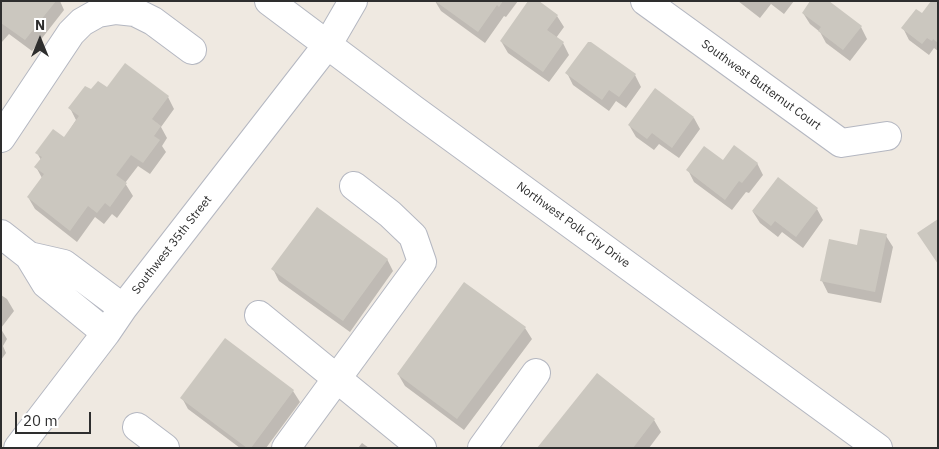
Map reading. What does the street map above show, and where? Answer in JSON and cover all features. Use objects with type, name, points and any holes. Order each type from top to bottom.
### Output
[{"type":"street","name":"Northwest Polk City Drive","points":[[269,1],[878,448]]},
{"type":"street","name":"Southwest 35th Street","points":[[18,448],[123,308],[328,44],[353,1]]},
{"type":"street","name":"Southwest Butternut Court","points":[[645,1],[841,143],[886,136]]},
{"type":"street","points":[[1,138],[71,33],[82,22],[98,13],[116,10],[135,12],[153,21],[192,50]]},
{"type":"street","points":[[286,448],[422,262],[413,236],[390,214],[354,186]]},
{"type":"street","points":[[1,234],[29,256],[46,284],[106,333]]},
{"type":"street","points":[[29,256],[64,264],[123,308]]},
{"type":"street","points":[[259,315],[422,448]]},
{"type":"street","points":[[482,448],[536,372]]},
{"type":"street","points":[[137,427],[165,448]]},
{"type":"building","points":[[1,1],[56,1],[25,40],[1,23]]},
{"type":"building","points":[[435,1],[503,1],[499,7],[497,5],[478,32]]},
{"type":"building","points":[[528,1],[539,1],[558,15],[547,30],[564,42],[543,72],[500,41]]},
{"type":"building","points":[[810,1],[829,1],[862,26],[843,50],[818,31],[821,27],[802,13]]},
{"type":"building","points":[[931,1],[938,1],[938,43],[933,39],[932,41],[927,38],[922,44],[901,28],[916,9],[922,13]]},
{"type":"building","points":[[588,42],[591,42],[636,74],[619,97],[609,90],[602,100],[565,73]]},
{"type":"building","points":[[125,63],[169,96],[152,119],[161,126],[154,136],[160,140],[143,163],[131,155],[116,175],[127,183],[110,207],[105,203],[97,213],[88,206],[70,231],[27,197],[44,174],[34,167],[42,157],[35,153],[53,129],[64,137],[79,116],[68,108],[85,86],[91,89],[98,81],[107,87]]},
{"type":"building","points":[[655,88],[694,117],[672,148],[652,133],[647,139],[628,125]]},
{"type":"building","points":[[734,145],[758,163],[742,183],[739,181],[725,200],[686,170],[704,146],[723,160]]},
{"type":"building","points":[[778,177],[818,208],[796,237],[775,221],[771,226],[752,211]]},
{"type":"building","points":[[317,207],[388,259],[343,321],[271,269]]},
{"type":"building","points":[[938,219],[938,264],[917,233]]},
{"type":"building","points":[[860,229],[887,234],[875,292],[820,281],[829,239],[857,245]]},
{"type":"building","points":[[464,282],[526,327],[457,419],[397,374]]},
{"type":"building","points":[[225,338],[294,390],[251,448],[247,448],[180,398]]},
{"type":"building","points":[[597,373],[655,419],[633,448],[537,448]]}]
